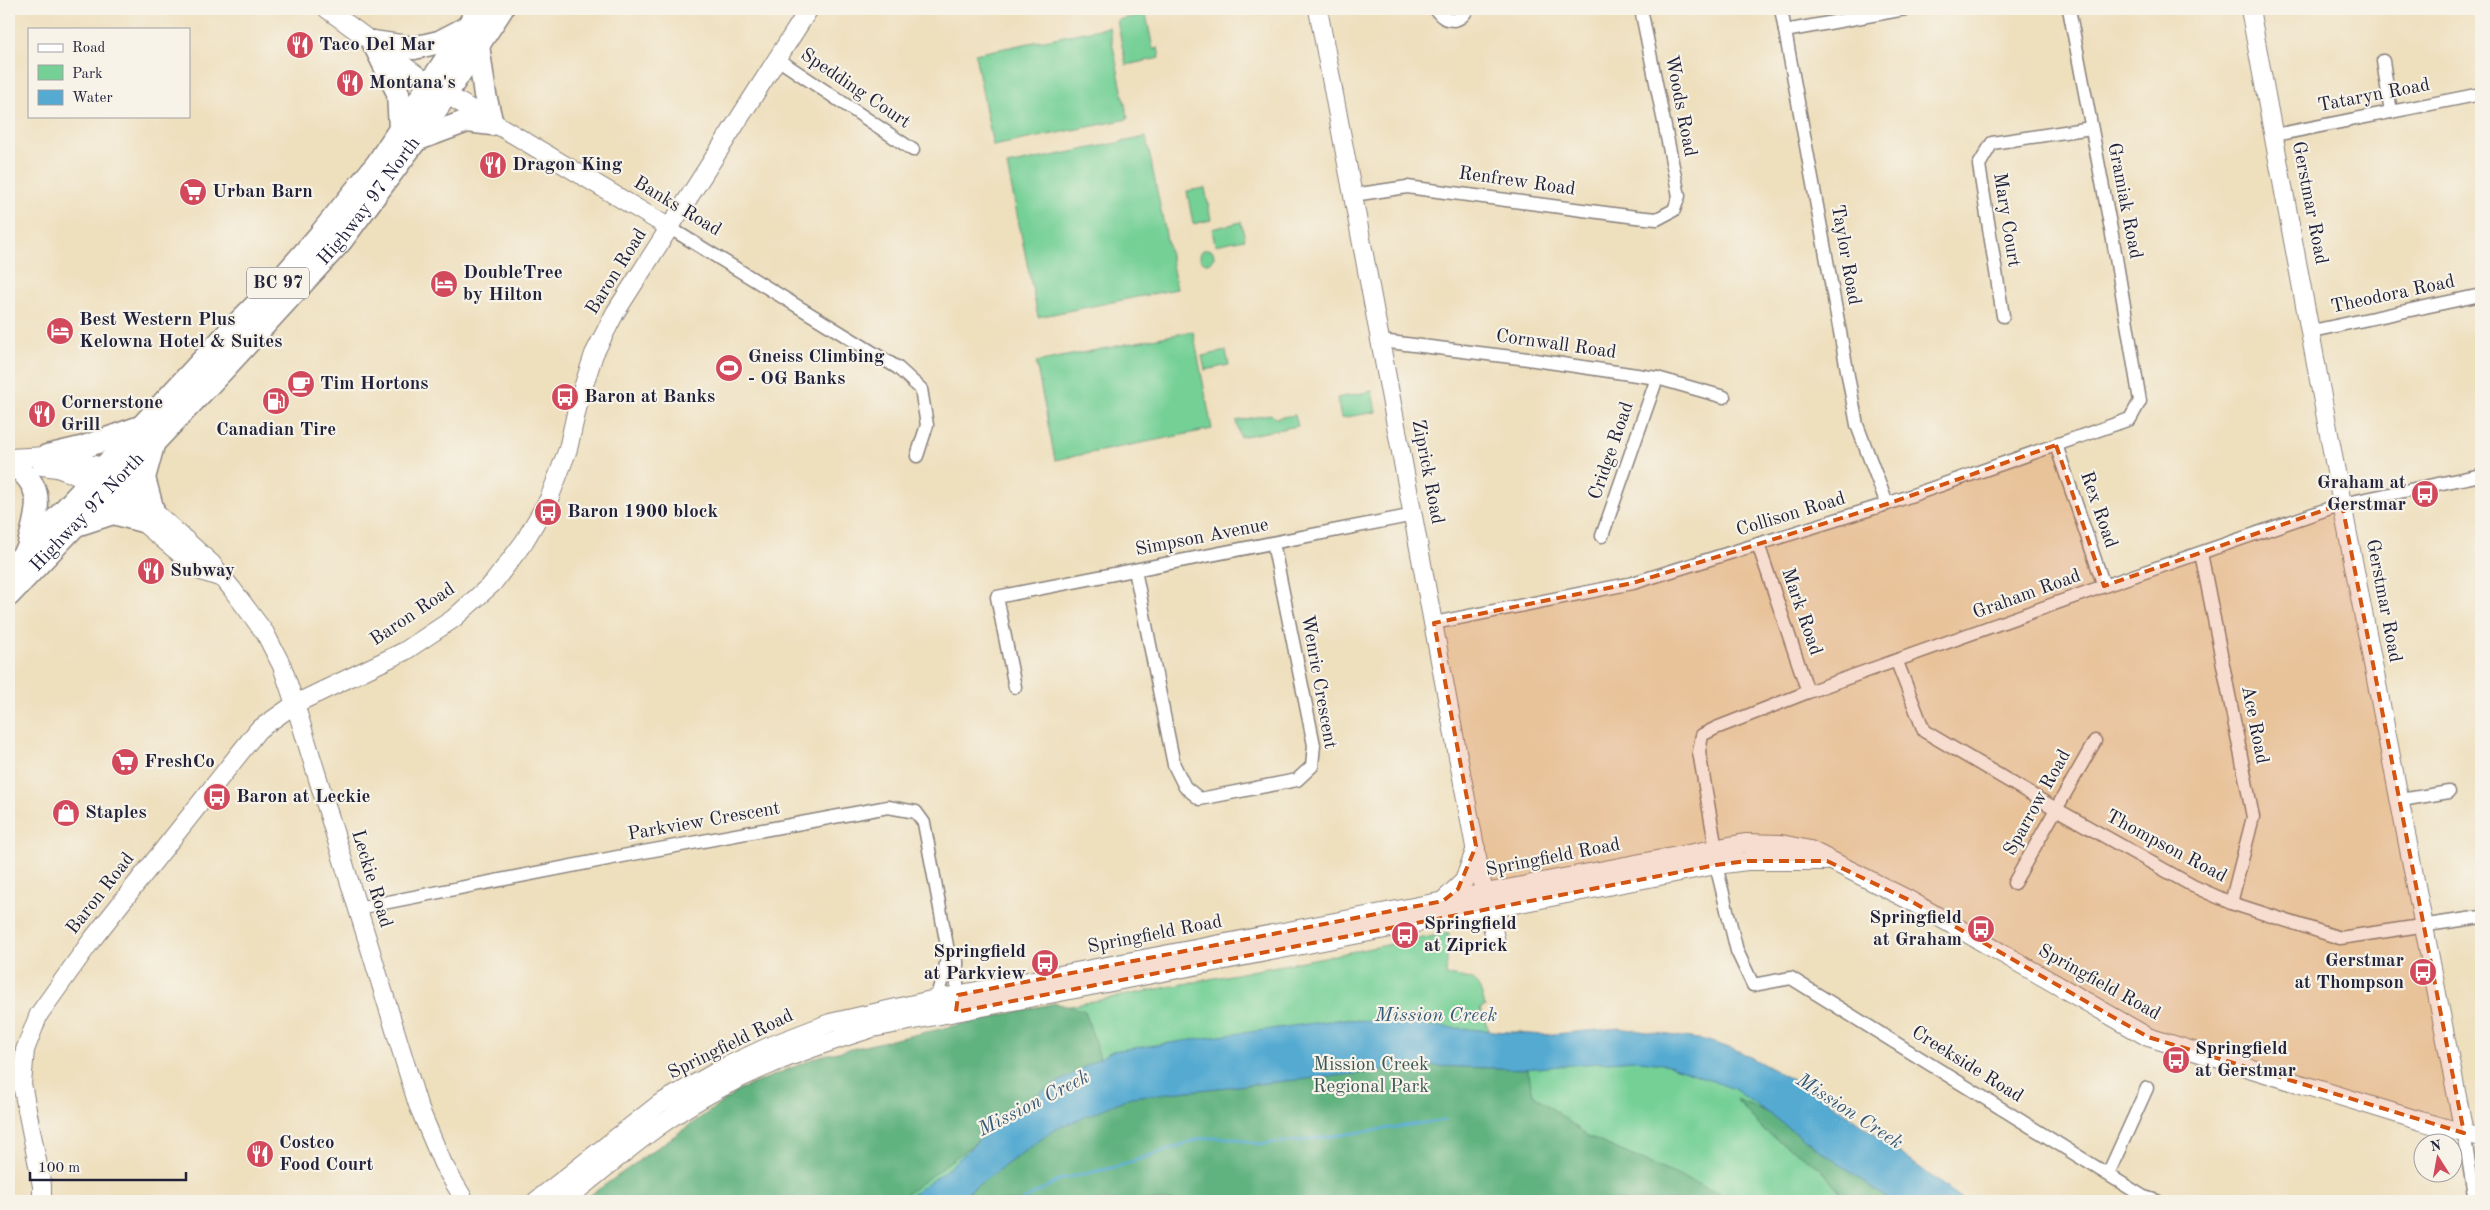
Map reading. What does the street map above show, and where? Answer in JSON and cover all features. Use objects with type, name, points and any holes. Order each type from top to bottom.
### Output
[{"type":"highway","name":"Highway 97 North","points":[[9,570],[28,549],[106,480],[148,434],[228,333],[277,284],[319,236],[377,164],[408,134],[475,27],[502,9]]},
{"type":"highway","points":[[475,27],[485,95],[492,124],[467,121],[408,134],[398,93],[373,42],[414,48],[438,42],[475,27]]},
{"type":"highway","points":[[47,456],[148,434],[144,478],[148,516],[113,513],[76,525]]},
{"type":"highway","points":[[11,464],[28,476],[35,489],[38,502],[28,549]]},
{"type":"highway","name":"Highway 97 North","points":[[9,595],[76,525],[106,480]]},
{"type":"main road","name":"Banks Road","points":[[327,9],[437,90],[670,228]]},
{"type":"main road","name":"Baron Road","points":[[42,1201],[42,1186],[22,1084],[25,1050],[39,1014],[91,941],[258,730],[296,704],[405,651],[453,620],[493,583],[524,542],[549,499],[568,449],[579,400],[594,354],[615,313],[809,9]]},
{"type":"main road","name":"Ziprick Road","points":[[1318,9],[1486,901],[1496,942]]},
{"type":"main road","name":"Gerstmar Road","points":[[2250,9],[2312,330],[2342,504],[2425,927],[2473,1135]]},
{"type":"main road","name":"Leckie Road","points":[[11,464],[47,456],[106,480],[148,516],[201,571],[222,578],[265,633],[282,666],[296,704],[418,1105],[443,1164],[465,1201]]},
{"type":"main road","name":"Leckie Road","points":[[11,464],[57,468],[106,480]]},
{"type":"main road","points":[[1443,901],[1458,889],[1464,881],[1476,846]]},
{"type":"main road","name":"Springfield Road","points":[[536,1201],[659,1104],[723,1068],[770,1046],[830,1023],[936,999],[957,1003],[1716,857],[1747,860],[1827,861],[1909,900],[2148,1037],[2473,1135]]},
{"type":"main road","name":"Springfield Road","points":[[564,1201],[669,1118],[724,1086],[778,1060],[873,1028],[957,1003],[1443,901],[1486,901]]},
{"type":"street","points":[[1436,9],[1442,18],[1452,20],[1462,17],[1467,9]]},
{"type":"street","name":"Woods Road","points":[[1641,9],[1679,196],[1674,210]]},
{"type":"street","name":"Taylor Road","points":[[1781,9],[1857,425],[1887,504]]},
{"type":"street","points":[[1786,31],[1905,9]]},
{"type":"street","name":"Gramiak Road","points":[[2069,9],[2113,240],[2140,401]]},
{"type":"street","name":"Spedding Court","points":[[776,58],[913,150]]},
{"type":"street","points":[[2383,61],[2391,112]]},
{"type":"street","name":"Tataryn Road","points":[[2274,135],[2481,94]]},
{"type":"street","name":"Mary Court","points":[[2003,316],[1979,165],[1992,143],[2091,128]]},
{"type":"street","name":"Renfrew Road","points":[[1353,195],[1407,186],[1657,219],[1674,210]]},
{"type":"street","name":"Banks Road","points":[[670,228],[898,368],[922,389],[927,425],[917,456]]},
{"type":"street","name":"Theodora Road","points":[[2312,330],[2481,296]]},
{"type":"street","name":"Cornwall Road","points":[[1381,341],[1528,359],[1657,378],[1724,397]]},
{"type":"street","name":"Cridge Road","points":[[1602,536],[1657,378]]},
{"type":"street","name":"Collison Road","points":[[1434,623],[1633,583],[1887,504],[2130,420],[2140,401]]},
{"type":"street","name":"Rex Road","points":[[2056,445],[2104,586]]},
{"type":"street","name":"Graham Road","points":[[1753,985],[1737,950],[1716,857],[1699,752],[1702,735],[1808,692],[1897,662],[2104,586],[2342,504],[2481,475]]},
{"type":"street","name":"Simpson Avenue","points":[[1015,687],[997,598],[1414,515]]},
{"type":"street","name":"Wenric Crescent","points":[[1135,570],[1174,765],[1184,787],[1200,799],[1297,780],[1312,766],[1314,745],[1273,543]]},
{"type":"street","name":"Mark Road","points":[[1758,544],[1808,692]]},
{"type":"street","name":"Ace Road","points":[[2201,553],[2253,817],[2231,903]]},
{"type":"street","name":"Thompson Road","points":[[1897,662],[1924,731],[2056,809],[2193,886],[2231,903],[2340,938],[2425,927],[2481,917]]},
{"type":"street","name":"Sparrow Road","points":[[2014,883],[2095,740]]},
{"type":"street","points":[[2401,800],[2449,792]]},
{"type":"street","name":"Parkview Crescent","points":[[358,908],[638,853],[888,807],[916,812],[924,823],[948,951],[936,999]]},
{"type":"street","name":"Parkview Crescent","points":[[948,951],[957,961],[957,1003]]},
{"type":"street","name":"Creekside Road","points":[[1753,985],[1790,978],[2144,1197],[2157,1201]]},
{"type":"street","points":[[2108,1174],[2147,1088]]},
{"type":"street","name":"Gerstmar Road","points":[[2473,1135],[2475,1201]]},
{"type":"highlighted area","points":[[2056,445],[2104,586],[2342,504],[2464,1133],[2148,1037],[1909,900],[1827,861],[1747,861],[1716,865],[956,1012],[958,995],[1443,901],[1458,889],[1476,846],[1434,623],[1633,583],[1887,504]]},
{"type":"green space","points":[[1146,14],[1153,49],[1158,48],[1160,58],[1126,65],[1117,20]]},
{"type":"green space","points":[[1109,27],[1128,119],[993,146],[975,54]]},
{"type":"green space","points":[[1146,137],[1177,289],[1038,317],[1007,165]]},
{"type":"green space","points":[[1205,188],[1211,220],[1193,224],[1187,191]]},
{"type":"green space","points":[[1241,222],[1245,239],[1215,245],[1212,229]]},
{"type":"green space","points":[[1207,249],[1212,251],[1214,256],[1212,261],[1207,263],[1202,261],[1200,256],[1202,251]]},
{"type":"green space","points":[[1193,331],[1212,429],[1055,460],[1036,362]]},
{"type":"green space","points":[[1226,351],[1229,365],[1205,370],[1202,356]]},
{"type":"green space","points":[[1372,391],[1376,412],[1341,418],[1337,398]]},
{"type":"green space","points":[[1271,414],[1275,418],[1295,415],[1298,426],[1240,437],[1236,421]]},
{"type":"green space","name":"Mission Creek Regional Park","points":[[1449,933],[1446,975],[1463,977],[1477,985],[1485,1006],[1480,1009],[1489,1030],[1495,1032],[1523,1032],[1527,1051],[1656,1060],[1732,1080],[1905,1201],[589,1201],[642,1158],[689,1126],[1064,1007]]},
{"type":"green space","points":[[1055,1003],[1085,1011],[1102,1064],[1026,1105],[897,1201],[582,1201],[741,1089],[820,1056]]},
{"type":"green space","points":[[1525,1056],[1533,1094],[1589,1137],[1732,1199],[1757,1201],[959,1201],[994,1171],[1046,1133],[1127,1093]]},
{"type":"green space","points":[[1736,1099],[1767,1112],[1895,1201],[1848,1201],[1821,1169],[1763,1130]]},
{"type":"water","name":"Mission Creek","points":[[1343,1019],[1543,1035],[1619,1028],[1705,1040],[1739,1051],[1824,1097],[1965,1201],[1891,1201],[1734,1089],[1669,1065],[1634,1060],[1524,1069],[1432,1066],[1131,1097],[1054,1130],[956,1201],[903,1201],[950,1167],[1011,1110],[1112,1051]]},
{"type":"waterway","points":[[1022,1201],[1061,1179],[1116,1167],[1202,1138],[1233,1138],[1258,1144],[1298,1141],[1445,1120]]},
{"type":"place","name":"Taco Del Mar","points":[[300,45]]},
{"type":"place","name":"Montana's","points":[[350,83]]},
{"type":"place","name":"Dragon King","points":[[493,165]]},
{"type":"place","name":"Urban Barn","points":[[193,192]]},
{"type":"place","name":"DoubleTree by Hilton","points":[[444,284]]},
{"type":"place","name":"Best Western Plus Kelowna Hotel & Suites","points":[[60,331]]},
{"type":"place","name":"Gneiss Climbing - OG Banks","points":[[729,368]]},
{"type":"place","name":"Tim Hortons","points":[[301,384]]},
{"type":"place","name":"Baron at Banks","points":[[565,397]]},
{"type":"place","name":"Canadian Tire","points":[[276,401]]},
{"type":"place","name":"Cornerstone Grill","points":[[42,414]]},
{"type":"place","name":"Graham at Gerstmar","points":[[2425,494]]},
{"type":"place","name":"Baron 1900 block","points":[[548,512]]},
{"type":"place","name":"Subway","points":[[151,571]]},
{"type":"place","name":"FreshCo","points":[[125,762]]},
{"type":"place","name":"Baron at Leckie","points":[[217,797]]},
{"type":"place","name":"Staples","points":[[66,813]]},
{"type":"place","name":"Springfield at Graham","points":[[1981,929]]},
{"type":"place","name":"Springfield at Ziprick","points":[[1405,935]]},
{"type":"place","name":"Springfield at Parkview","points":[[1045,963]]},
{"type":"place","name":"Gerstmar at Thompson","points":[[2423,972]]},
{"type":"place","name":"Springfield at Gerstmar","points":[[2176,1060]]},
{"type":"place","name":"Costco Food Court","points":[[260,1154]]}]
